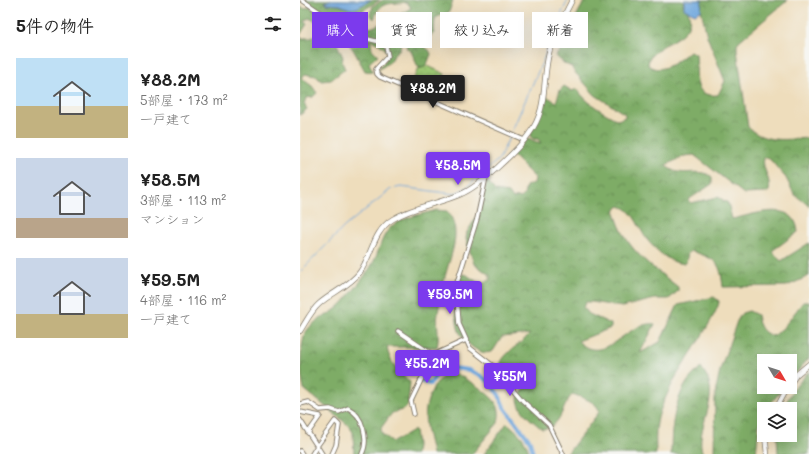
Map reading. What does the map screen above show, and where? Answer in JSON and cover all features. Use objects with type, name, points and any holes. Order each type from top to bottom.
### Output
[{"type":"main road","points":[[300,331],[320,303],[349,282],[360,271],[377,235],[385,224],[403,214],[462,194],[487,176],[524,140],[534,128],[541,113],[549,54],[553,40],[572,0]]},
{"type":"main road","points":[[797,374],[809,364]]},
{"type":"main road","points":[[766,442],[767,454]]},
{"type":"street","points":[[302,0],[355,36],[380,42],[386,46],[388,56],[376,69],[377,74],[380,77],[524,140]]},
{"type":"street","points":[[487,176],[477,219],[456,286],[458,318],[470,348],[493,366],[523,401],[549,425],[563,454]]},
{"type":"street","points":[[398,331],[433,355]]},
{"type":"street","points":[[414,414],[411,400],[433,355],[466,340]]},
{"type":"street","points":[[300,404],[308,402],[320,410],[330,409],[339,412],[348,408],[352,410],[361,424],[366,438],[362,454]]},
{"type":"street","points":[[300,412],[320,416],[308,433]]},
{"type":"street","points":[[300,420],[322,454]]},
{"type":"street","points":[[312,454],[335,421],[339,425],[339,430],[332,454]]},
{"type":"green space","points":[[304,0],[331,0],[325,2],[326,4],[338,5],[350,9],[370,0],[380,0],[360,12],[320,12],[320,10],[316,9]]},
{"type":"green space","points":[[383,0],[453,0],[449,12],[440,12],[440,16],[435,18],[434,33],[432,35],[432,12],[404,12],[411,8],[407,2],[386,4],[376,12],[374,19],[370,15],[371,10],[373,9],[372,7]]},
{"type":"green space","points":[[585,0],[682,0],[689,13],[689,24],[684,32],[651,56],[648,65],[658,69],[670,66],[690,51],[696,54],[696,76],[699,88],[703,93],[718,95],[725,81],[707,36],[699,0],[788,0],[739,41],[737,44],[737,50],[748,127],[761,136],[769,138],[809,138],[809,206],[794,194],[786,178],[768,157],[764,158],[763,162],[770,187],[769,191],[766,193],[744,194],[694,155],[684,156],[666,165],[676,172],[701,173],[712,177],[712,184],[688,200],[691,203],[718,197],[728,203],[732,219],[772,211],[789,215],[795,222],[798,232],[772,251],[781,261],[809,243],[809,276],[787,286],[723,287],[720,271],[712,259],[692,251],[688,253],[686,263],[671,260],[652,246],[630,212],[620,206],[615,212],[625,237],[639,255],[678,287],[678,291],[669,299],[655,299],[622,307],[586,302],[583,307],[589,314],[611,324],[611,328],[578,341],[588,348],[597,349],[607,346],[635,329],[645,325],[655,324],[640,353],[660,342],[678,305],[714,297],[719,301],[714,316],[674,380],[662,407],[656,427],[656,454],[567,454],[599,412],[596,406],[593,403],[573,394],[558,420],[549,427],[542,429],[530,419],[520,407],[518,397],[540,371],[538,367],[510,378],[503,372],[500,366],[506,355],[530,334],[502,337],[493,351],[488,353],[478,351],[465,340],[459,331],[457,322],[454,289],[458,278],[462,274],[467,275],[480,284],[490,280],[490,275],[474,264],[466,239],[467,232],[479,213],[487,180],[495,191],[509,193],[513,199],[517,197],[521,198],[524,195],[526,186],[534,183],[535,178],[511,154],[527,139],[541,143],[538,139],[533,139],[530,136],[546,96],[556,102],[560,90],[564,86],[572,91],[577,89],[585,99],[607,114],[618,120],[625,117],[625,114],[595,95],[572,67],[565,64],[556,56],[561,48],[588,48],[588,12],[579,12]]},
{"type":"green space","points":[[300,7],[306,9],[309,7],[318,12],[312,12],[312,20],[309,18],[304,21],[307,24],[300,35]]},
{"type":"green space","points":[[376,26],[375,42],[368,40],[368,27],[371,28]]},
{"type":"green space","points":[[300,36],[302,38],[311,38],[312,48],[339,48],[343,57],[342,62],[345,69],[331,80],[321,81],[316,76],[305,74],[301,78],[312,86],[317,93],[313,97],[306,98],[304,104],[307,109],[300,115]]},
{"type":"green space","points":[[368,41],[371,42],[372,49],[378,55],[369,63],[373,72],[365,71],[352,48],[368,48]]},
{"type":"green space","points":[[384,48],[400,48],[395,53],[391,61],[377,71],[389,55]]},
{"type":"green space","points":[[426,48],[429,50],[431,54],[427,64],[423,68],[418,67],[411,51],[407,49]]},
{"type":"green space","points":[[428,66],[445,74],[434,100],[409,89],[418,69]]},
{"type":"green space","points":[[437,210],[447,211],[452,218],[455,234],[453,250],[443,283],[438,317],[437,347],[387,347],[392,362],[410,382],[408,405],[405,409],[392,413],[381,428],[382,434],[393,442],[415,430],[417,445],[416,454],[354,454],[353,432],[348,425],[304,389],[301,362],[304,336],[314,323],[332,312],[345,301],[366,274],[375,259],[383,238],[391,227],[407,218]]},
{"type":"green space","points":[[803,302],[809,302],[809,358],[797,372],[797,354],[757,354],[757,394],[778,394],[772,402],[757,402],[756,454],[714,454],[715,394],[720,370],[737,321],[742,313],[749,311],[757,315],[760,326],[769,335],[773,336],[783,328]]},
{"type":"green space","points":[[701,368],[708,378],[710,389],[710,400],[702,434],[701,444],[703,454],[671,454],[672,431],[676,407],[680,395],[692,376]]},
{"type":"green space","points":[[809,371],[809,454],[778,454],[777,442],[797,442],[797,402],[786,402],[791,394],[797,394],[797,385]]},
{"type":"green space","points":[[451,372],[463,377],[485,392],[491,397],[499,409],[498,423],[472,454],[432,454],[425,419],[427,405],[435,385],[440,379]]},
{"type":"green space","points":[[507,423],[521,437],[528,449],[529,454],[484,454]]},
{"type":"water","points":[[331,0],[371,0],[357,8],[350,9],[340,5],[327,4],[325,2]]},
{"type":"water","points":[[684,0],[702,0],[701,11],[695,14],[684,9]]},
{"type":"waterway","points":[[511,133],[545,56],[548,42],[568,0]]},
{"type":"waterway","points":[[300,272],[344,227],[391,189],[401,187],[454,194],[466,188],[499,159],[510,136]]},
{"type":"waterway","points":[[421,381],[430,384],[439,371],[446,367],[469,370],[481,376],[489,382],[499,395],[504,407],[530,441],[533,454]]}]
